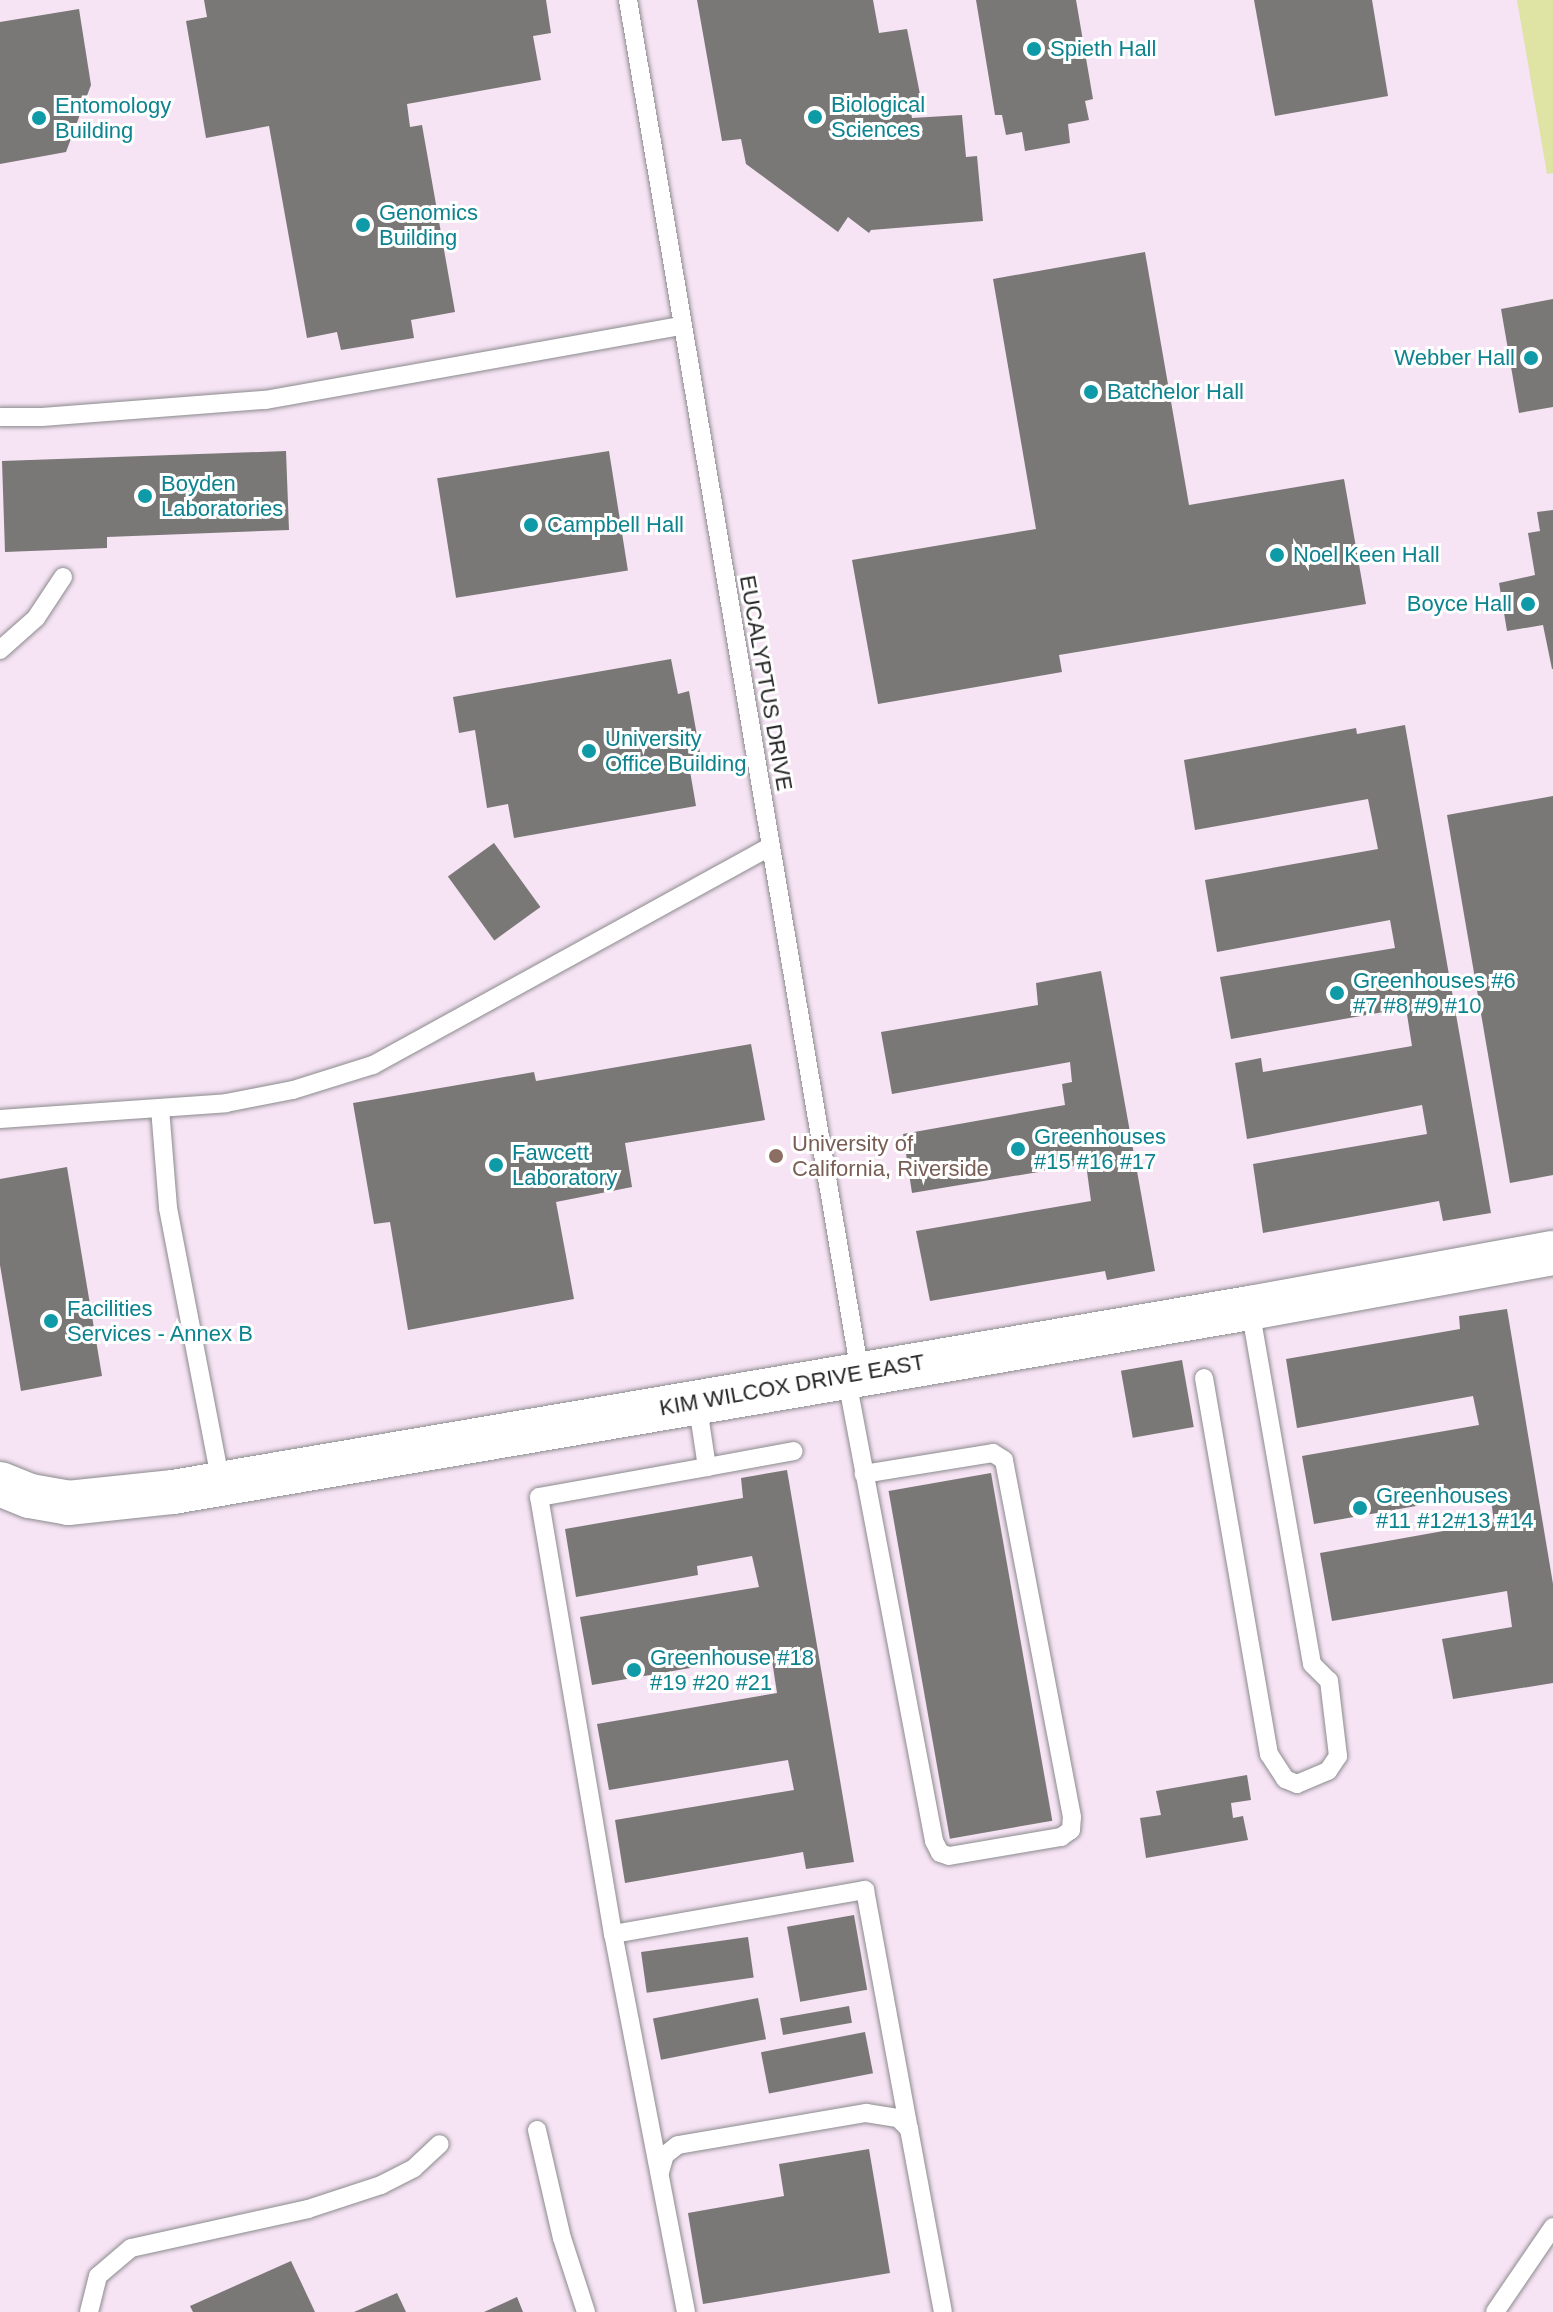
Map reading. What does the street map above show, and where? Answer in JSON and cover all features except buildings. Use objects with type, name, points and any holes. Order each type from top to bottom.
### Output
[{"type":"street","name":"KIM WILCOX DRIVE EAST","points":[[15,1490],[68,1503],[100,1502],[221,1484],[1250,1308],[1553,1253]]},
{"type":"lane","name":"EUCALYPTUS DRIVE","points":[[628,0],[769,847],[853,1374],[864,1474],[934,1841],[940,1853],[949,1856],[1061,1837],[1071,1830],[1072,1817],[1004,1460],[993,1453],[864,1474]]},
{"type":"lane","points":[[0,417],[42,417],[265,400],[680,326]]},
{"type":"lane","points":[[0,650],[36,618],[63,577]]},
{"type":"lane","points":[[0,1119],[226,1103],[293,1090],[373,1065],[769,847]]},
{"type":"lane","points":[[160,1108],[168,1208],[221,1484]]},
{"type":"lane","points":[[1204,1378],[1269,1754],[1285,1779],[1297,1784],[1328,1771],[1338,1756],[1329,1681],[1312,1664],[1250,1308]]},
{"type":"lane","points":[[697,1401],[707,1467]]},
{"type":"lane","points":[[686,2312],[613,1934],[539,1497],[794,1451]]},
{"type":"lane","points":[[613,1934],[865,1890],[943,2312]]},
{"type":"lane","points":[[660,2172],[665,2155],[678,2145],[693,2142],[866,2113],[898,2118],[909,2129]]},
{"type":"lane","points":[[537,2130],[562,2238],[586,2312]]},
{"type":"lane","points":[[89,2312],[98,2276],[131,2248],[308,2209],[381,2185],[414,2168],[440,2144]]},
{"type":"lane","points":[[1495,2312],[1553,2227]]},
{"type":"shaded area","name":"University of California, Riverside","points":[[0,0],[1553,0],[1553,2312],[0,2312]]},
{"type":"green space","points":[[1517,0],[1553,0],[1553,173],[1547,174]]},
{"type":"place","name":"Spieth Hall","points":[[1034,49]]},
{"type":"place","name":"Biological Sciences","points":[[815,117]]},
{"type":"place","name":"Entomology Building","points":[[39,118]]},
{"type":"place","name":"Genomics Building","points":[[363,225]]},
{"type":"place","name":"Webber Hall","points":[[1531,358]]},
{"type":"place","name":"Batchelor Hall","points":[[1091,392]]},
{"type":"place","name":"Boyden Laboratories","points":[[145,496]]},
{"type":"place","name":"Campbell Hall","points":[[531,525]]},
{"type":"place","name":"Noel Keen Hall","points":[[1277,555]]},
{"type":"place","name":"Boyce Hall","points":[[1528,604]]},
{"type":"place","name":"University Office Building","points":[[589,751]]},
{"type":"place","name":"Greenhouses #6 #7 #8 #9 #10","points":[[1337,993]]},
{"type":"place","name":"Greenhouses #15 #16 #17","points":[[1018,1149]]},
{"type":"place","name":"University of California, Riverside","points":[[776,1156]]},
{"type":"place","name":"Fawcett Laboratory","points":[[496,1165]]},
{"type":"place","name":"Facilities Services - Annex B","points":[[51,1321]]},
{"type":"place","name":"Greenhouses #11 #12#13 #14","points":[[1360,1508]]},
{"type":"place","name":"Greenhouse #18 #19 #20 #21","points":[[634,1670]]}]
